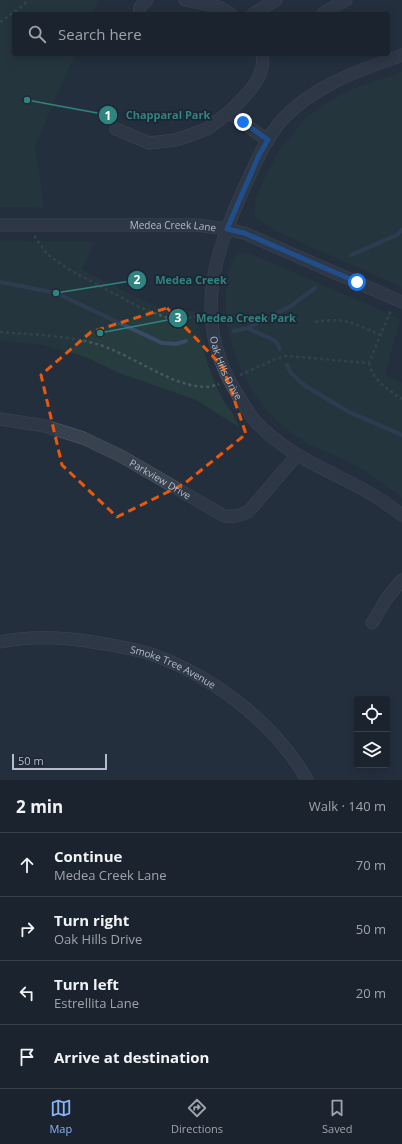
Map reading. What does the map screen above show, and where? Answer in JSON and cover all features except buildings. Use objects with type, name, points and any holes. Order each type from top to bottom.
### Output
[{"type":"street","points":[[140,12],[140,7],[147,0]]},
{"type":"street","points":[[185,0],[219,7],[227,12]]},
{"type":"street","points":[[256,12],[276,0]]},
{"type":"street","points":[[325,12],[346,0]]},
{"type":"street","name":"Oak Hills Drive","points":[[402,55],[332,82],[309,96],[282,120],[259,155],[227,229],[214,270],[211,292],[211,314],[216,346],[222,365],[244,406],[265,430],[297,455],[373,495],[402,515]]},
{"type":"street","points":[[116,129],[149,143],[176,140],[207,130],[229,112],[251,89],[261,72],[262,56]]},
{"type":"street","points":[[229,112],[268,140]]},
{"type":"street","name":"Medea Creek Lane","points":[[0,225],[196,225],[227,229],[244,233],[402,302]]},
{"type":"street","name":"Parkview Drive","points":[[0,419],[45,426],[83,438],[121,456],[224,516],[234,517],[250,511],[297,455]]},
{"type":"street","points":[[372,623],[387,598],[402,580]]},
{"type":"street","name":"Smoke Tree Avenue","points":[[0,642],[50,637],[80,640],[135,650],[164,659],[208,681],[264,724],[285,748],[306,780]]},
{"type":"path","points":[[14,12],[28,0]]},
{"type":"path","points":[[0,22],[12,13]]},
{"type":"path","points":[[37,225],[35,238],[47,254],[68,269],[139,307],[165,317],[178,319],[211,314]]},
{"type":"path","points":[[391,309],[369,363],[373,374],[386,388],[402,399]]},
{"type":"path","points":[[315,322],[331,319],[343,320],[380,335]]},
{"type":"path","points":[[0,332],[71,339],[90,343],[104,347],[163,375],[194,386],[208,387],[219,384]]},
{"type":"path","points":[[240,375],[286,356],[369,363]]},
{"type":"highlighted area","points":[[167,308],[223,367],[246,434],[184,484],[117,517],[62,465],[41,375],[91,332]]},
{"type":"green space","points":[[0,0],[98,0],[93,12],[12,12],[12,56],[74,56],[35,146],[44,209],[35,207],[0,207]]},
{"type":"green space","points":[[402,72],[402,287],[280,233],[257,219],[254,212],[257,196],[280,149],[305,119],[328,102],[352,89]]},
{"type":"green space","points":[[0,241],[94,242],[82,270],[167,312],[197,311],[200,334],[209,366],[222,398],[239,427],[196,400],[119,373],[83,356],[39,344],[0,341]]},
{"type":"green space","points":[[247,253],[400,319],[385,375],[402,383],[402,498],[375,477],[357,466],[313,446],[283,426],[270,414],[250,386],[235,354],[227,320],[226,302],[226,283],[230,267],[238,254]]},
{"type":"waterway","points":[[351,255],[397,235],[402,230]]},
{"type":"waterway","points":[[0,282],[56,293],[162,343],[176,344],[186,341]]},
{"type":"waterway","points":[[247,328],[291,306],[315,288]]},
{"type":"waterway","points":[[234,331],[247,328],[272,339],[277,343],[280,349]]},
{"type":"waterway","points":[[287,365],[291,373],[304,385],[349,412],[402,435]]},
{"type":"place","name":"Chapparal Park","points":[[27,100]]},
{"type":"place","name":"Medea Creek","points":[[56,293]]},
{"type":"place","name":"Medea Creek Park","points":[[100,333]]},
{"type":"route","points":[[243,122],[268,140],[259,155],[232,214],[227,229],[244,233],[357,282]]}]
